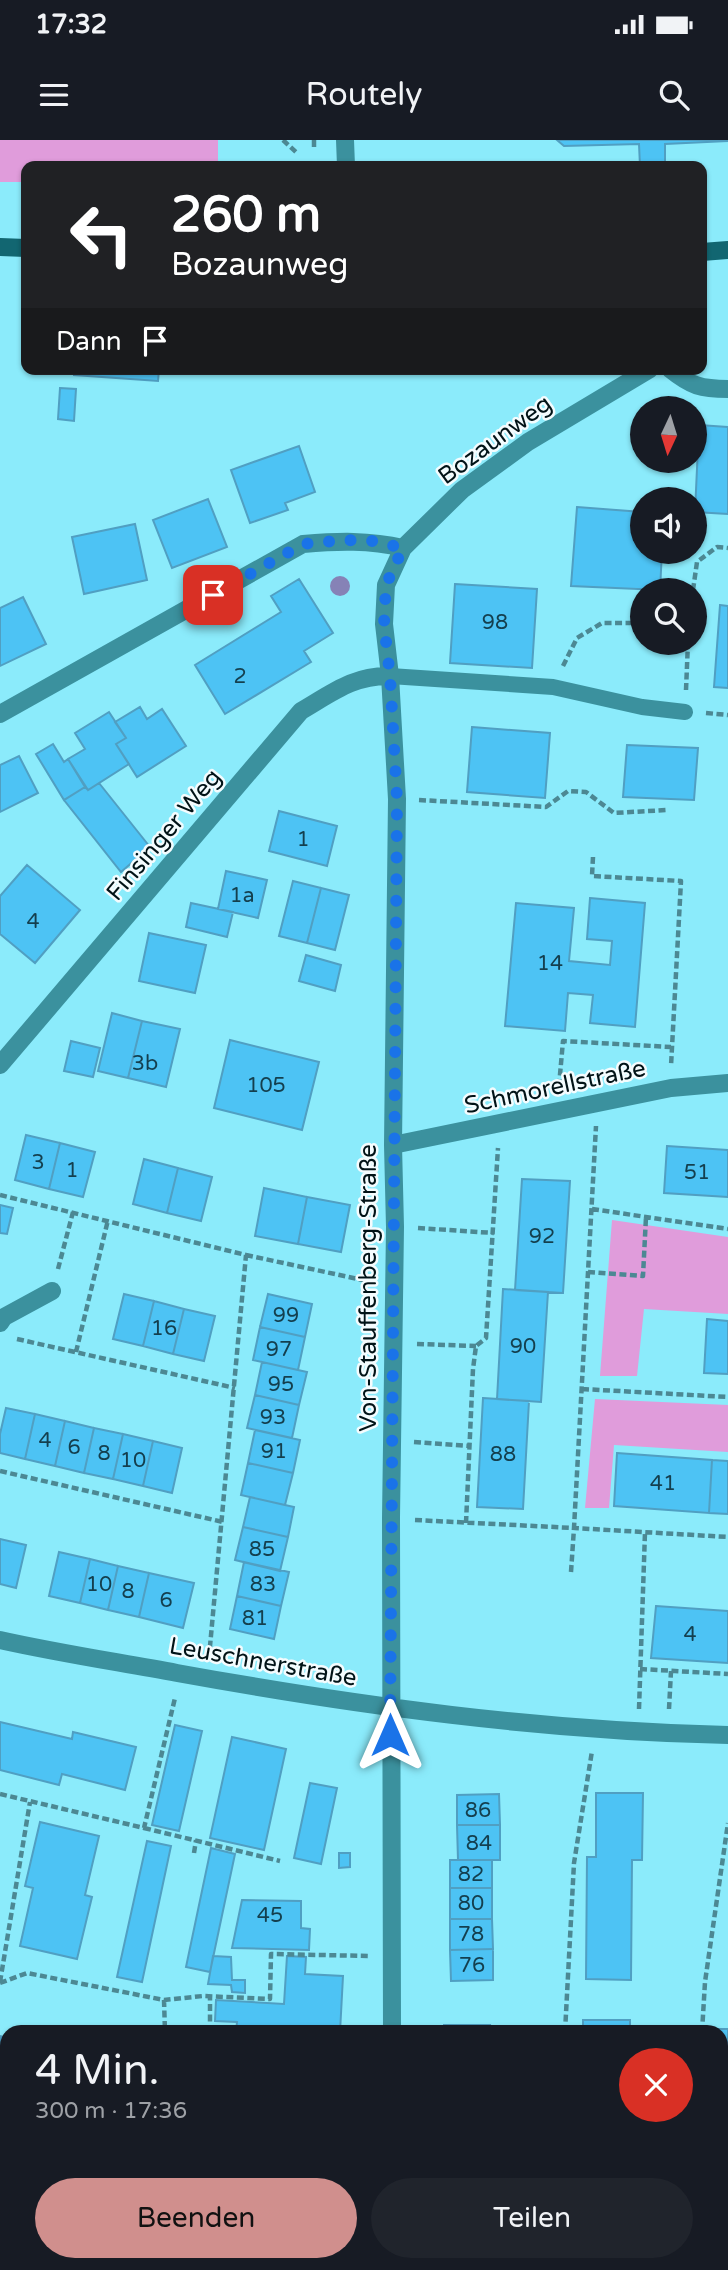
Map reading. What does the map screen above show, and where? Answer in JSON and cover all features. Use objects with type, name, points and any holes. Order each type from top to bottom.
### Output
[{"type":"main road","points":[[0,247],[21,248]]},
{"type":"main road","points":[[707,252],[728,250]]},
{"type":"street","points":[[345,140],[346,161]]},
{"type":"street","name":"Bozaunweg","points":[[403,548],[461,490],[528,442],[640,375]]},
{"type":"street","points":[[677,375],[687,383],[705,389],[728,389]]},
{"type":"street","points":[[0,714],[303,544],[345,540],[374,541],[403,548]]},
{"type":"street","name":"Von-Stauffenberg-Straße","points":[[392,2025],[390,1709],[397,799],[390,676],[384,624],[386,585],[403,548]]},
{"type":"street","name":"Finsinger Weg","points":[[0,1065],[301,711],[354,680],[390,676]]},
{"type":"street","name":"Schmorellstraße","points":[[393,1145],[671,1088],[728,1083]]},
{"type":"street","points":[[0,1323],[4,1317],[52,1291]]},
{"type":"street","name":"Leuschnerstraße","points":[[0,1640],[390,1709],[638,1733],[728,1735]]},
{"type":"lane","points":[[390,676],[552,687],[642,707],[685,712]]},
{"type":"path","points":[[283,140],[298,154]]},
{"type":"path","points":[[314,140],[314,150]]},
{"type":"path","points":[[695,578],[697,562],[717,547],[728,548]]},
{"type":"path","points":[[552,687],[577,638],[602,623],[630,622]]},
{"type":"path","points":[[685,712],[687,655]]},
{"type":"path","points":[[397,799],[546,807],[568,790],[586,792],[614,813],[666,810]]},
{"type":"path","points":[[593,858],[592,876],[681,881],[671,1088]]},
{"type":"path","points":[[557,1111],[563,1041],[671,1047]]},
{"type":"path","points":[[572,1572],[598,1104]]},
{"type":"path","points":[[394,1343],[476,1346],[486,1338],[500,1124]]},
{"type":"path","points":[[0,1195],[393,1288]]},
{"type":"path","points":[[592,1209],[728,1229]]},
{"type":"path","points":[[52,1291],[73,1212]]},
{"type":"path","points":[[588,1272],[643,1276],[646,1217]]},
{"type":"path","points":[[76,1352],[108,1220]]},
{"type":"path","points":[[395,1227],[494,1233]]},
{"type":"path","points":[[205,1678],[223,1522],[246,1255]]},
{"type":"path","points":[[13,1338],[235,1388]]},
{"type":"path","points":[[466,1523],[476,1346]]},
{"type":"path","points":[[582,1389],[728,1397]]},
{"type":"path","points":[[393,1441],[469,1446]]},
{"type":"path","points":[[0,1471],[223,1522]]},
{"type":"path","points":[[391,1518],[728,1537]]},
{"type":"path","points":[[638,1733],[645,1532]]},
{"type":"path","points":[[640,1669],[728,1674]]},
{"type":"path","points":[[667,1734],[671,1671]]},
{"type":"path","points":[[144,1828],[180,1673]]},
{"type":"path","points":[[565,2025],[574,1863],[591,1757]]},
{"type":"path","points":[[0,1794],[280,1861]]},
{"type":"path","points":[[30,1802],[0,1982],[27,1973],[164,2000],[210,1996],[270,1999],[271,1954],[391,1957]]},
{"type":"path","points":[[702,2025],[705,1982],[728,1823]]},
{"type":"path","points":[[194,1853],[196,1840]]},
{"type":"path","points":[[210,1996],[210,2025]]},
{"type":"path","points":[[164,2000],[165,2025]]},
{"type":"shaded area","points":[[0,140],[218,140],[218,161],[21,161],[21,182],[0,182]]},
{"type":"shaded area","points":[[612,1220],[728,1237],[728,1314],[644,1309],[637,1376],[600,1376]]},
{"type":"shaded area","points":[[595,1399],[728,1405],[728,1452],[614,1445],[609,1508],[585,1508]]},
{"type":"building","points":[[557,140],[728,140],[665,144],[665,161],[640,161],[639,144],[564,146]]},
{"type":"building","points":[[74,375],[158,375],[158,381]]},
{"type":"building","points":[[60,388],[76,389],[74,421],[58,419]]},
{"type":"building","points":[[707,426],[728,427],[728,514],[707,513],[707,487],[696,487],[697,473],[707,473]]},
{"type":"building","points":[[299,446],[315,492],[285,503],[288,510],[250,523],[231,470]]},
{"type":"building","points":[[208,499],[227,547],[172,568],[153,520]]},
{"type":"building","points":[[577,507],[630,511],[630,564],[661,564],[661,578],[630,578],[630,589],[571,586]]},
{"type":"building","points":[[135,524],[147,580],[84,594],[72,537]]},
{"type":"building","points":[[299,579],[333,633],[304,651],[311,662],[225,714],[195,665],[281,612],[271,596]]},
{"type":"building","points":[[455,584],[537,589],[532,668],[450,663]]},
{"type":"building","points":[[23,597],[46,644],[0,666],[0,608]]},
{"type":"building","points":[[720,605],[728,606],[728,688],[714,687]]},
{"type":"building","points":[[140,707],[147,719],[162,709],[186,746],[137,777],[116,744],[126,738],[115,722]]},
{"type":"building","points":[[109,712],[126,738],[116,744],[129,764],[88,790],[68,759],[85,749],[75,733]]},
{"type":"building","points":[[472,727],[550,733],[545,798],[467,792]]},
{"type":"building","points":[[53,744],[64,762],[68,759],[85,787],[64,800],[36,754]]},
{"type":"building","points":[[627,745],[698,748],[694,800],[623,797]]},
{"type":"building","points":[[19,756],[38,793],[0,812],[0,765]]},
{"type":"building","points":[[99,783],[150,847],[121,872],[64,800],[85,787],[88,790]]},
{"type":"building","points":[[279,811],[337,826],[327,866],[269,851]]},
{"type":"building","points":[[27,865],[80,910],[35,963],[0,934],[0,896]]},
{"type":"building","points":[[226,871],[267,880],[258,918],[218,909]]},
{"type":"building","points":[[293,881],[321,888],[307,943],[279,936]]},
{"type":"building","points":[[321,888],[349,895],[335,950],[307,943]]},
{"type":"building","points":[[590,898],[645,903],[635,1027],[590,1023],[593,995],[568,993],[565,1031],[505,1026],[516,903],[574,908],[569,961],[610,965],[612,941],[587,939]]},
{"type":"building","points":[[191,903],[233,912],[227,937],[186,927]]},
{"type":"building","points":[[149,933],[206,945],[195,993],[139,981]]},
{"type":"building","points":[[306,955],[341,965],[335,991],[299,981]]},
{"type":"building","points":[[112,1013],[142,1021],[128,1078],[98,1071]]},
{"type":"building","points":[[142,1021],[180,1029],[166,1087],[128,1078]]},
{"type":"building","points":[[230,1040],[319,1062],[302,1130],[214,1108]]},
{"type":"building","points":[[71,1041],[100,1048],[93,1077],[64,1071]]},
{"type":"building","points":[[26,1135],[60,1143],[49,1189],[15,1180]]},
{"type":"building","points":[[60,1143],[95,1152],[83,1197],[49,1189]]},
{"type":"building","points":[[667,1146],[728,1150],[728,1197],[664,1193]]},
{"type":"building","points":[[144,1159],[178,1168],[167,1213],[133,1204]]},
{"type":"building","points":[[178,1168],[212,1177],[201,1221],[167,1213]]},
{"type":"building","points":[[522,1179],[570,1181],[563,1293],[515,1290]]},
{"type":"building","points":[[264,1188],[307,1197],[298,1244],[255,1236]]},
{"type":"building","points":[[307,1197],[350,1205],[341,1252],[298,1244]]},
{"type":"building","points":[[0,1205],[13,1208],[7,1234],[0,1233]]},
{"type":"building","points":[[503,1289],[548,1292],[541,1402],[497,1399]]},
{"type":"building","points":[[124,1294],[154,1301],[143,1346],[113,1339]]},
{"type":"building","points":[[268,1294],[312,1304],[305,1337],[260,1327]]},
{"type":"building","points":[[154,1301],[184,1309],[173,1354],[143,1346]]},
{"type":"building","points":[[184,1309],[215,1316],[204,1361],[173,1354]]},
{"type":"building","points":[[707,1319],[728,1321],[728,1374],[704,1373]]},
{"type":"building","points":[[260,1327],[305,1337],[298,1370],[253,1360]]},
{"type":"building","points":[[262,1362],[307,1372],[299,1405],[255,1395]]},
{"type":"building","points":[[255,1395],[299,1405],[292,1438],[247,1428]]},
{"type":"building","points":[[483,1398],[529,1401],[523,1509],[477,1507]]},
{"type":"building","points":[[6,1408],[35,1414],[25,1459],[0,1453],[0,1434]]},
{"type":"building","points":[[35,1414],[65,1421],[55,1466],[25,1459]]},
{"type":"building","points":[[65,1421],[94,1428],[84,1473],[55,1466]]},
{"type":"building","points":[[94,1428],[123,1434],[113,1479],[84,1473]]},
{"type":"building","points":[[255,1430],[300,1440],[293,1473],[248,1463]]},
{"type":"building","points":[[123,1434],[153,1441],[143,1486],[113,1479]]},
{"type":"building","points":[[153,1441],[182,1448],[172,1493],[143,1486]]},
{"type":"building","points":[[617,1453],[712,1460],[709,1513],[614,1506]]},
{"type":"building","points":[[712,1460],[728,1461],[728,1514],[709,1513]]},
{"type":"building","points":[[248,1463],[293,1473],[285,1505],[241,1495]]},
{"type":"building","points":[[250,1497],[294,1507],[288,1537],[243,1527]]},
{"type":"building","points":[[243,1527],[288,1537],[280,1571],[235,1560]]},
{"type":"building","points":[[0,1539],[26,1545],[16,1588],[0,1584]]},
{"type":"building","points":[[59,1552],[90,1559],[80,1603],[49,1596]]},
{"type":"building","points":[[90,1559],[118,1566],[108,1610],[80,1603]]},
{"type":"building","points":[[244,1562],[289,1572],[281,1606],[237,1596]]},
{"type":"building","points":[[118,1566],[149,1573],[139,1617],[108,1610]]},
{"type":"building","points":[[149,1573],[194,1583],[183,1628],[139,1617]]},
{"type":"building","points":[[237,1596],[281,1606],[274,1639],[230,1629]]},
{"type":"building","points":[[656,1606],[728,1611],[728,1663],[651,1658]]},
{"type":"building","points":[[0,1722],[72,1739],[73,1732],[136,1747],[125,1790],[62,1774],[59,1785],[0,1770]]},
{"type":"building","points":[[175,1725],[202,1731],[179,1831],[152,1825]]},
{"type":"building","points":[[232,1737],[286,1749],[264,1850],[210,1838]]},
{"type":"building","points":[[310,1783],[337,1788],[321,1864],[294,1858]]},
{"type":"building","points":[[596,1793],[643,1793],[642,1860],[632,1860],[631,1980],[586,1979],[587,1857],[596,1857]]},
{"type":"building","points":[[499,1794],[500,1825],[457,1825],[457,1795]]},
{"type":"building","points":[[40,1822],[99,1836],[85,1895],[92,1897],[77,1959],[20,1946],[33,1888],[25,1886]]},
{"type":"building","points":[[457,1825],[500,1825],[500,1860],[458,1860]]},
{"type":"building","points":[[147,1841],[171,1846],[142,1982],[117,1977]]},
{"type":"building","points":[[211,1848],[235,1854],[210,1972],[186,1967]]},
{"type":"building","points":[[339,1853],[350,1853],[350,1867],[339,1868]]},
{"type":"building","points":[[450,1860],[492,1860],[492,1888],[450,1888]]},
{"type":"building","points":[[450,1888],[492,1888],[492,1919],[450,1919]]},
{"type":"building","points":[[242,1900],[301,1901],[301,1928],[310,1929],[309,1950],[232,1948]]},
{"type":"building","points":[[450,1919],[492,1919],[493,1949],[450,1950]]},
{"type":"building","points":[[493,1949],[493,1980],[451,1981],[450,1950]]},
{"type":"building","points":[[213,1956],[231,1957],[232,1980],[245,1980],[245,1993],[232,1992],[231,1985],[208,1984]]},
{"type":"building","points":[[287,1956],[306,1957],[305,1974],[343,1976],[340,2025],[237,2025],[237,2022],[215,2021],[216,2000],[284,2004]]},
{"type":"building","points":[[583,2020],[630,2020],[630,2025],[583,2025]]},
{"type":"route","points":[[213,595],[303,544],[345,540],[374,541],[403,548],[386,585],[384,624],[390,676],[397,799],[390,1735]]}]
